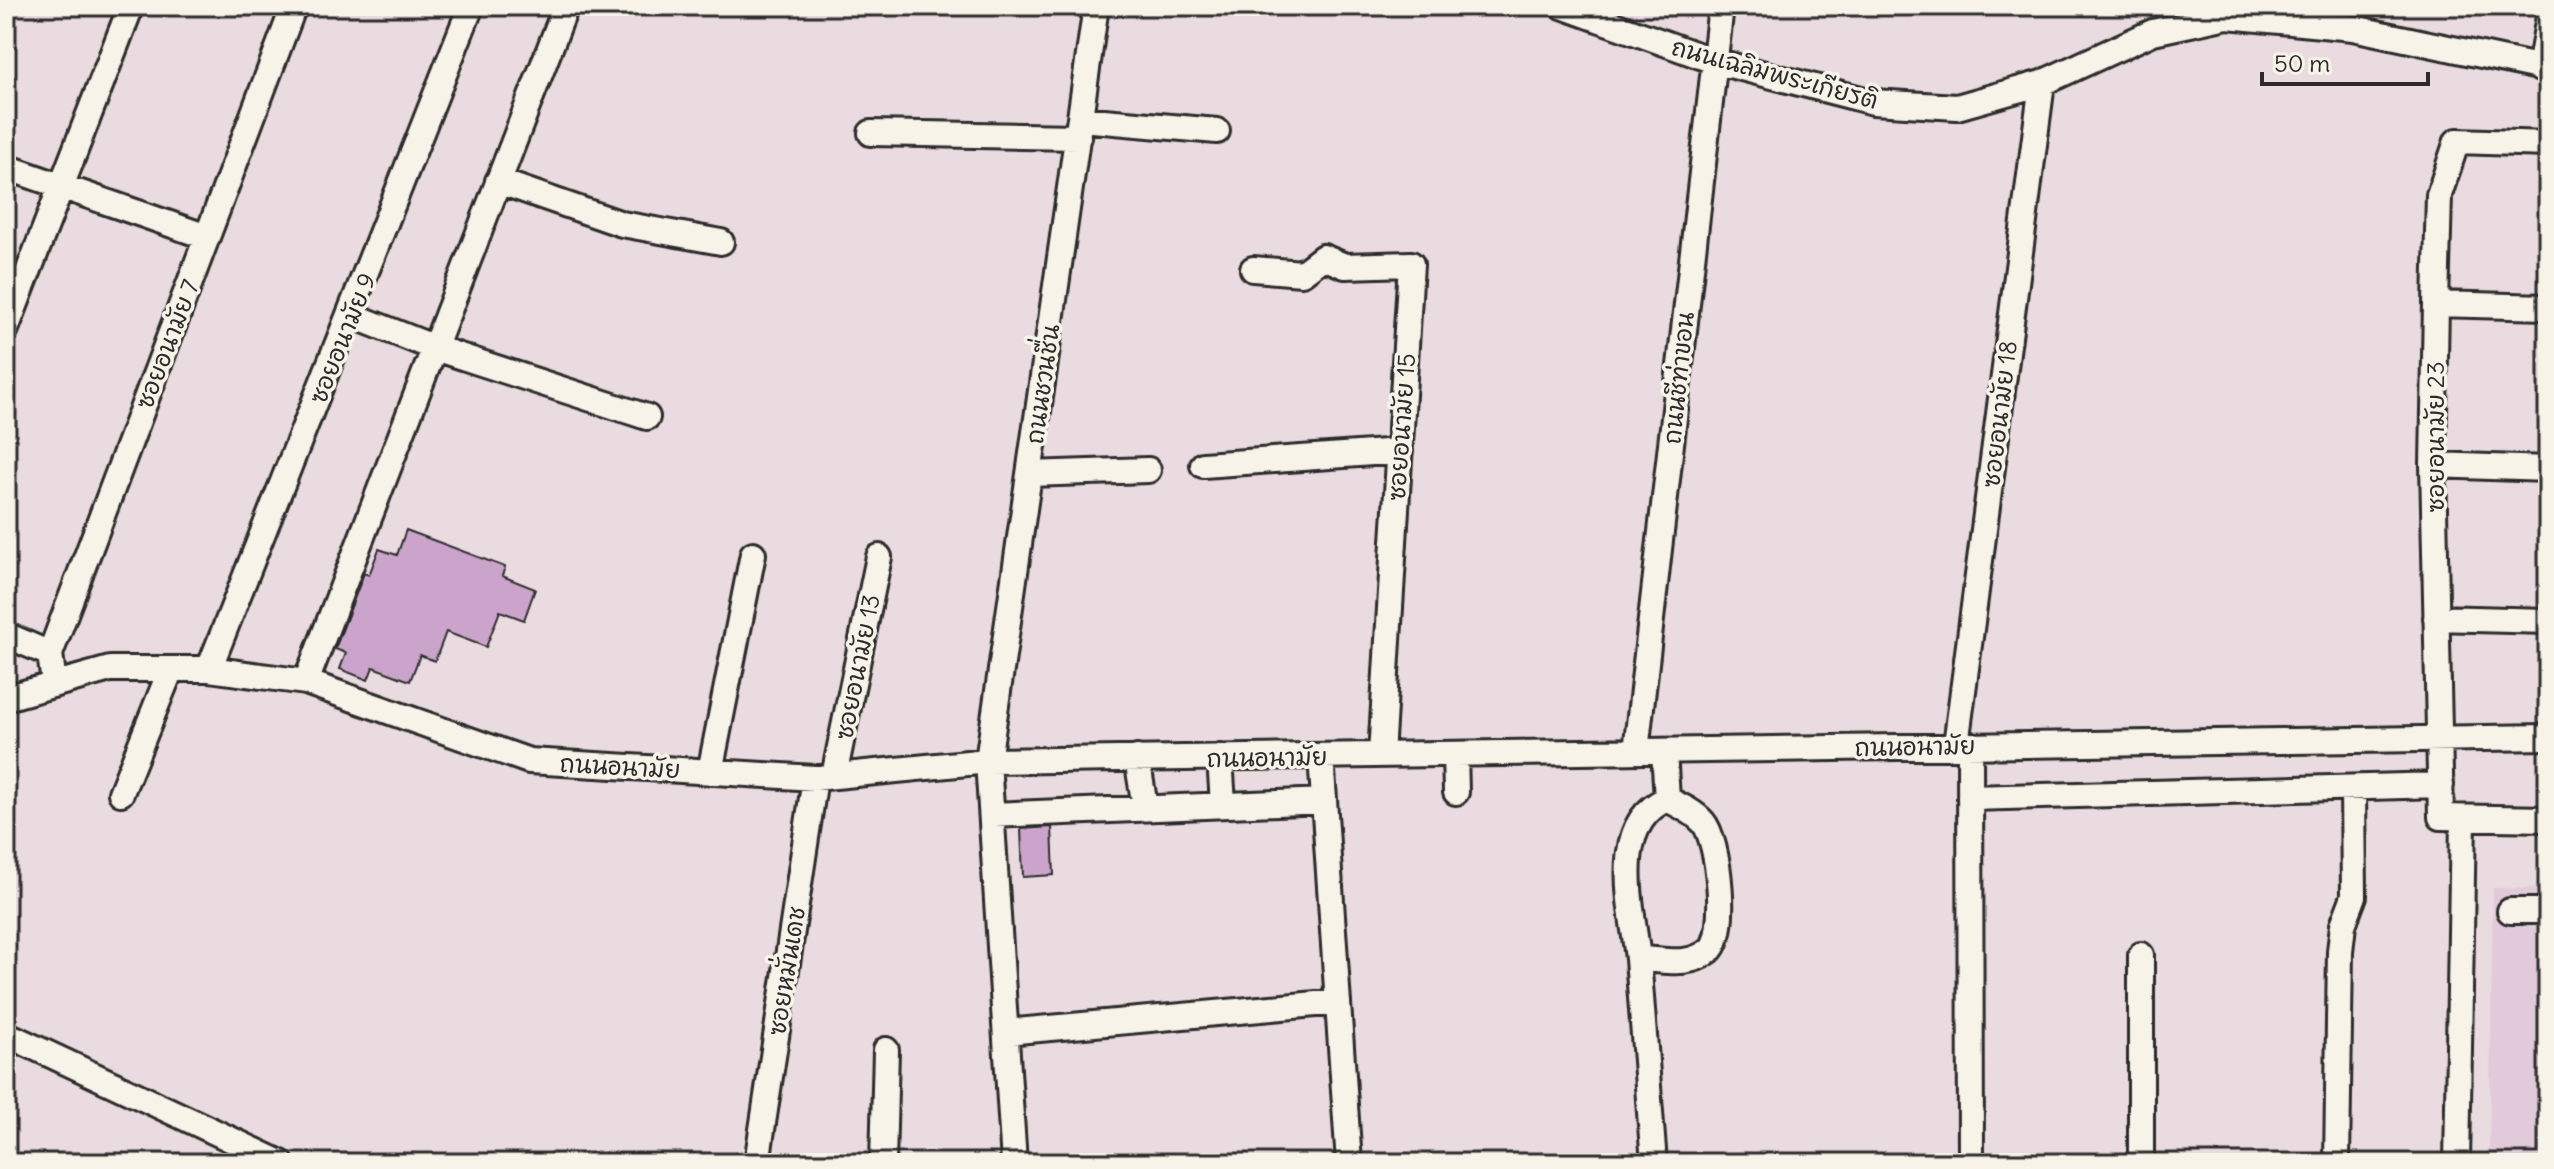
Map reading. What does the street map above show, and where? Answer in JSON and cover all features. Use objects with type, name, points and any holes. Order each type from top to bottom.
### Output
[{"type":"street","points":[[6,329],[131,6]]},
{"type":"street","name":"ซอยอนามัย 7","points":[[54,683],[50,654],[294,6]]},
{"type":"street","name":"ซอยอนามัย 9","points":[[209,669],[471,6]]},
{"type":"street","points":[[306,682],[566,6]]},
{"type":"street","name":"ถนนชวนชื่น","points":[[1014,1163],[988,761],[1096,6]]},
{"type":"street","name":"ถนนเฉลิมพระเกียรติ","points":[[1562,6],[1714,61],[1873,102],[1957,107],[2042,83],[2153,32],[2227,16],[2353,28],[2544,69]]},
{"type":"street","name":"ถนนชีท่าขอน","points":[[1636,751],[1721,6]]},
{"type":"street","points":[[2544,69],[2548,22]]},
{"type":"street","name":"ซอยอนามัย 18","points":[[1971,1163],[1970,798],[1963,745],[2042,83]]},
{"type":"street","points":[[871,133],[1080,128],[1217,131]]},
{"type":"street","name":"ซอยอนามัย 23","points":[[2463,818],[2441,817],[2433,465],[2439,195],[2457,141],[2548,144]]},
{"type":"street","points":[[6,167],[207,237]]},
{"type":"street","points":[[498,181],[622,224],[721,242]]},
{"type":"street","name":"ซอยอนามัย 15","points":[[1253,269],[1302,273],[1323,257],[1345,266],[1411,264],[1381,755]]},
{"type":"street","points":[[2436,304],[2548,307]]},
{"type":"street","points":[[351,315],[435,348],[647,417]]},
{"type":"street","points":[[1203,465],[1400,451]]},
{"type":"street","points":[[2433,465],[2548,469]]},
{"type":"street","points":[[1029,474],[1148,470]]},
{"type":"street","points":[[710,772],[753,554]]},
{"type":"street","name":"ซอยอนามัย 13","points":[[825,777],[879,557]]},
{"type":"street","points":[[2436,618],[2548,621]]},
{"type":"street","points":[[6,635],[50,654]]},
{"type":"street","name":"ถนนอนามัย","points":[[6,698],[110,669],[209,669],[306,682],[529,761],[825,777],[988,761],[2548,737]]},
{"type":"street","points":[[121,793],[171,669]]},
{"type":"street","points":[[1664,751],[1667,799]]},
{"type":"street","points":[[1455,754],[1456,792]]},
{"type":"street","points":[[1321,756],[1349,1163]]},
{"type":"street","points":[[1220,757],[1223,805]]},
{"type":"street","points":[[1137,758],[1145,807]]},
{"type":"street","name":"ซอยหมั่นเดช","points":[[757,1163],[825,777]]},
{"type":"street","points":[[1970,798],[2441,785]]},
{"type":"street","points":[[2337,1163],[2340,951],[2343,925],[2354,896],[2353,788]]},
{"type":"street","points":[[1638,959],[1689,961],[1716,944],[1720,929],[1715,842],[1703,822],[1667,799]]},
{"type":"street","points":[[1654,1163],[1629,847],[1642,820],[1656,804],[1667,799]]},
{"type":"street","points":[[992,815],[1324,801]]},
{"type":"street","points":[[2457,1163],[2463,818],[2548,819]]},
{"type":"street","points":[[2510,911],[2548,911]]},
{"type":"street","points":[[2141,955],[2141,1163]]},
{"type":"street","points":[[1006,1032],[1338,1002]]},
{"type":"street","points":[[6,1034],[281,1163]]},
{"type":"street","points":[[883,1163],[886,1050]]},
{"type":"shaded area","points":[[2493,888],[2548,889],[2548,1163],[2489,1163]]},
{"type":"building","points":[[406,530],[505,567],[502,576],[535,589],[524,620],[500,611],[486,647],[446,632],[435,661],[420,655],[410,681],[373,667],[368,680],[340,669],[346,653],[335,649],[364,573],[369,575],[379,549],[397,555]]},
{"type":"building","points":[[1052,827],[1054,875],[1023,877],[1021,829]]}]
